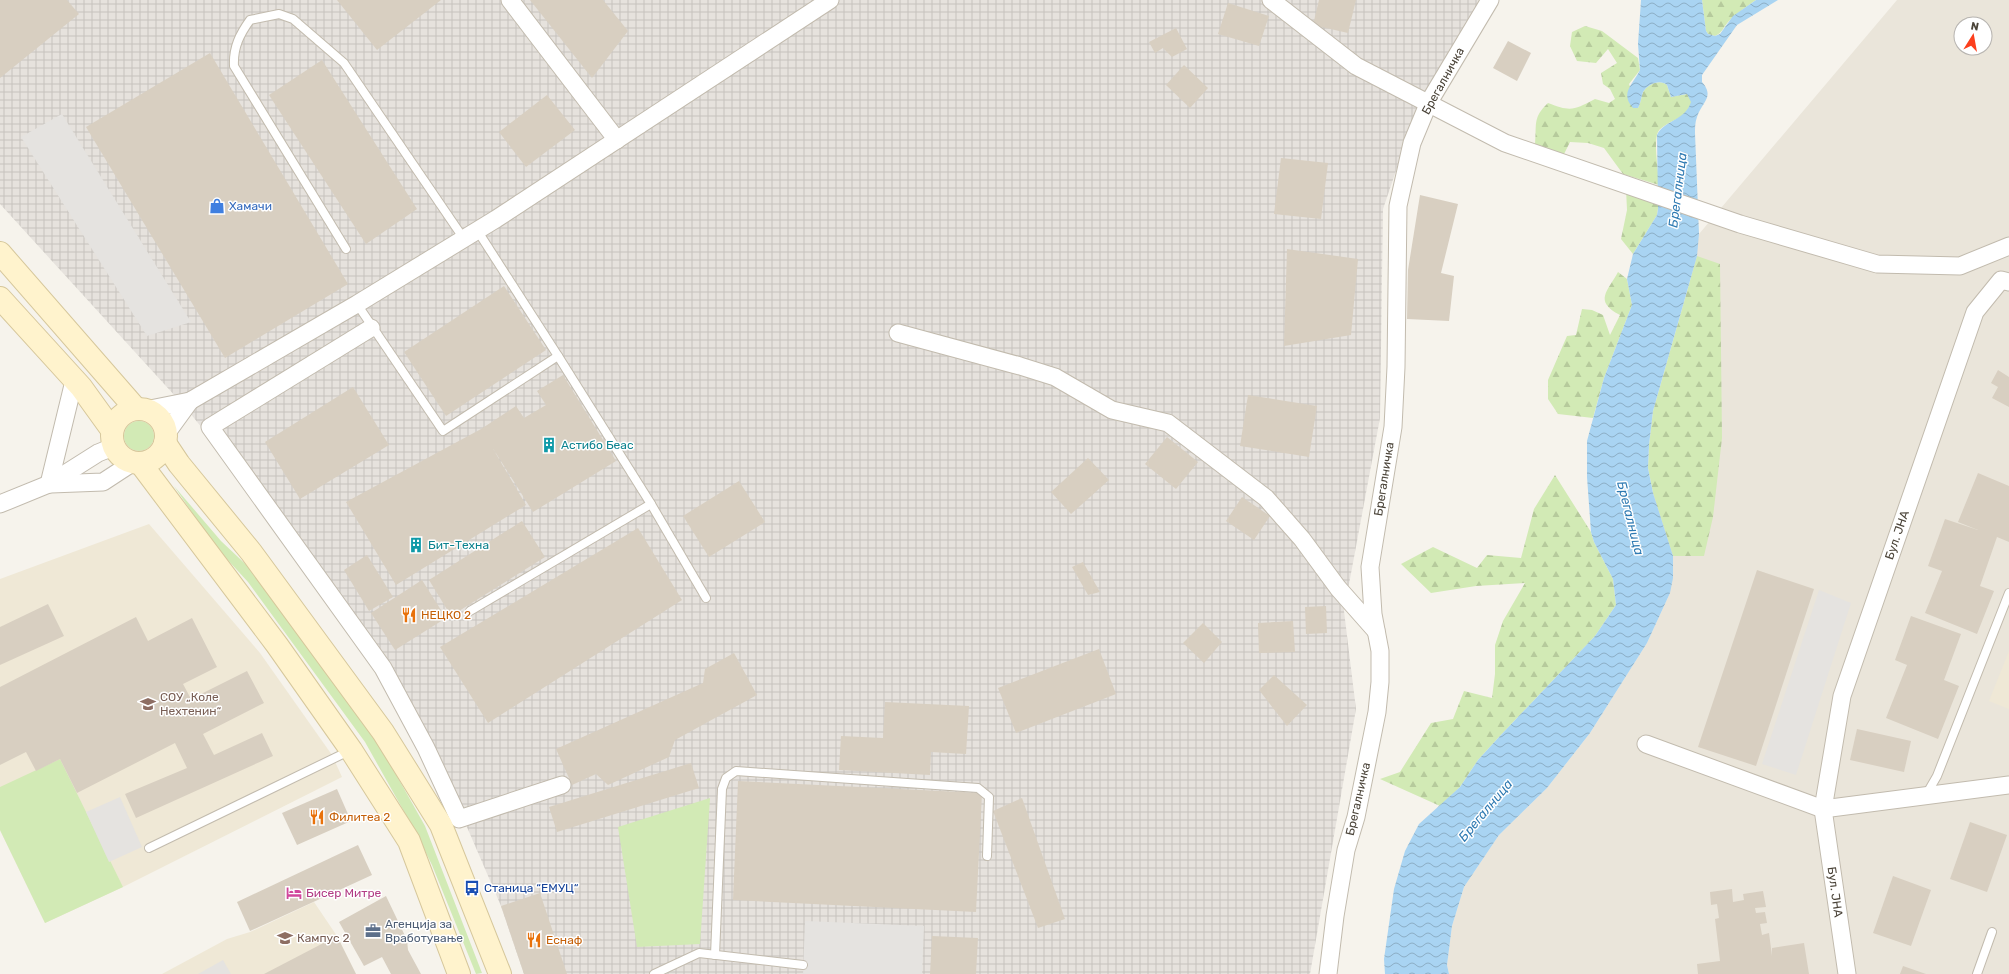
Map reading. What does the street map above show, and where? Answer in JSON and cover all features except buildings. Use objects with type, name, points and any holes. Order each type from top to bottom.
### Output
[{"type":"main road","points":[[0,253],[140,410],[159,419],[164,426],[165,439],[179,464],[251,552],[387,738],[441,825],[500,974]]},
{"type":"main road","points":[[0,298],[74,381],[113,438],[118,454],[137,463],[220,566],[351,750],[409,841],[459,974]]},
{"type":"main road","points":[[113,438],[121,416],[140,410]]},
{"type":"main road","points":[[137,463],[156,457],[165,439]]},
{"type":"street","points":[[510,0],[617,140]]},
{"type":"street","points":[[140,410],[190,401],[357,304],[470,235],[830,0]]},
{"type":"street","points":[[1271,0],[1356,66],[1429,102],[1505,143],[1740,224],[1877,264],[1960,266],[2009,246]]},
{"type":"street","name":"Брегалничка","points":[[1328,974],[1335,916],[1346,850],[1356,817],[1377,712],[1381,668],[1378,633],[1373,614],[1370,567],[1393,427],[1396,367],[1398,206],[1412,143],[1429,102],[1490,0]]},
{"type":"street","name":"Бул. ЈНА","points":[[1847,974],[1823,809],[1842,696],[1974,312],[2001,280],[2009,282]]},
{"type":"street","points":[[371,328],[210,427],[383,668],[426,748],[460,819],[562,785]]},
{"type":"street","points":[[898,333],[1054,377],[1112,410],[1168,423],[1266,498],[1302,539],[1338,588],[1378,633]]},
{"type":"street","points":[[49,484],[74,381]]},
{"type":"street","points":[[165,439],[190,401]]},
{"type":"street","points":[[0,504],[49,484],[98,453],[113,438]]},
{"type":"street","points":[[49,484],[103,482],[137,463]]},
{"type":"street","points":[[1646,744],[1823,809],[2009,785]]},
{"type":"lane","points":[[346,249],[234,66],[234,54],[240,34],[250,20],[280,14],[293,19],[344,63],[558,356],[651,504],[706,598]]},
{"type":"lane","points":[[357,304],[371,328],[443,431],[558,356]]},
{"type":"lane","points":[[470,611],[651,504]]},
{"type":"lane","points":[[1926,795],[1937,776],[2009,593]]},
{"type":"lane","points":[[149,848],[351,750]]},
{"type":"lane","points":[[715,955],[722,789],[726,778],[736,771],[978,788],[989,797],[987,856]]},
{"type":"lane","points":[[1976,974],[1992,932]]},
{"type":"lane","points":[[654,974],[699,953],[803,965]]},
{"type":"shaded area","points":[[0,0],[1483,0],[1414,118],[1383,209],[1380,418],[1344,611],[1356,709],[1310,974],[524,974],[501,906],[423,725],[342,603],[186,408],[0,204]]},
{"type":"shaded area","points":[[1897,0],[2009,0],[2009,974],[1449,974],[1447,965],[1452,926],[1464,887],[1499,835],[1547,788],[1590,733],[1647,643],[1670,593],[1653,493],[1699,234]]},
{"type":"shaded area","points":[[62,114],[191,322],[147,336],[21,137]]},
{"type":"shaded area","name":"СОУ „Коле Нехтенин“","points":[[149,524],[260,653],[332,755],[342,777],[123,887],[45,923],[0,830],[0,579]]},
{"type":"shaded area","points":[[1819,590],[1851,603],[1796,775],[1762,764]]},
{"type":"shaded area","points":[[2009,651],[2009,709],[1989,701]]},
{"type":"shaded area","points":[[120,797],[142,847],[109,862],[86,812]]},
{"type":"shaded area","name":"Кампус 2","points":[[314,902],[337,936],[356,974],[162,974],[227,939],[250,932]]},
{"type":"shaded area","points":[[805,921],[924,926],[922,974],[803,974]]},
{"type":"shaded area","points":[[223,960],[231,974],[198,974]]},
{"type":"green space","points":[[1702,0],[1756,0],[1728,22],[1721,32],[1715,36],[1708,34],[1706,31]]},
{"type":"green space","points":[[1585,26],[1602,31],[1638,58],[1640,70],[1629,84],[1638,108],[1645,89],[1658,82],[1667,85],[1671,97],[1687,94],[1691,99],[1691,105],[1684,115],[1667,124],[1658,132],[1656,150],[1659,185],[1623,174],[1604,148],[1588,143],[1570,142],[1564,154],[1535,144],[1537,118],[1548,103],[1567,109],[1582,106],[1595,99],[1609,103],[1615,99],[1610,89],[1603,84],[1601,73],[1617,63],[1608,49],[1596,63],[1577,61],[1570,46],[1572,32]]},
{"type":"green space","points":[[1626,189],[1659,202],[1657,215],[1633,254],[1621,239],[1627,210]]},
{"type":"green space","points":[[1697,256],[1720,264],[1722,438],[1713,517],[1704,556],[1673,556],[1653,493],[1648,468],[1649,445],[1653,411]]},
{"type":"green space","points":[[1618,272],[1627,279],[1632,305],[1604,378],[1593,418],[1558,414],[1548,399],[1548,380],[1567,336],[1576,335],[1582,309],[1592,310],[1603,315],[1610,335],[1620,315],[1607,305],[1605,295]]},
{"type":"green space","points":[[139,421],[150,425],[154,436],[150,447],[139,451],[128,447],[124,436],[128,425]]},
{"type":"green space","points":[[1555,475],[1591,532],[1594,542],[1613,579],[1616,605],[1595,636],[1478,760],[1460,787],[1440,806],[1380,779],[1400,772],[1431,723],[1453,719],[1464,691],[1492,698],[1495,674],[1495,645],[1503,621],[1525,583],[1476,586],[1431,593],[1401,564],[1433,547],[1477,568],[1487,555],[1521,558],[1534,509]]},
{"type":"green space","points":[[174,486],[221,541],[258,576],[375,737],[425,826],[482,973],[476,974],[432,865],[415,831],[365,742],[248,582],[214,545]]},
{"type":"green space","points":[[60,759],[123,887],[45,923],[0,830],[0,787]]},
{"type":"green space","points":[[710,798],[700,944],[637,947],[618,827]]},
{"type":"water","name":"Брегалница","points":[[1641,0],[1702,0],[1706,31],[1708,34],[1715,36],[1720,34],[1733,16],[1756,0],[1778,0],[1737,25],[1702,75],[1702,82],[1706,87],[1707,96],[1697,117],[1695,127],[1699,234],[1697,256],[1653,411],[1649,445],[1648,468],[1653,493],[1673,556],[1673,578],[1670,593],[1647,643],[1590,733],[1547,788],[1499,835],[1464,887],[1452,926],[1447,965],[1449,974],[1385,974],[1384,959],[1394,889],[1405,851],[1419,824],[1460,787],[1478,760],[1595,636],[1616,605],[1613,579],[1594,542],[1591,532],[1587,477],[1587,441],[1604,378],[1632,305],[1627,279],[1633,254],[1657,215],[1657,135],[1664,126],[1684,113],[1691,102],[1687,94],[1671,97],[1667,85],[1658,82],[1645,89],[1638,108],[1633,108],[1629,103],[1627,93],[1640,70],[1638,44]]},
{"type":"place","name":"Хамачи","points":[[217,206]]},
{"type":"place","name":"Астибо Беас","points":[[549,445]]},
{"type":"place","name":"Бит-Техна","points":[[416,545]]},
{"type":"place","name":"НЕЦКО 2","points":[[409,615]]},
{"type":"place","name":"СОУ „Коле Нехтенин“","points":[[148,704]]},
{"type":"place","name":"Филитеа 2","points":[[317,817]]},
{"type":"place","name":"Станица “ЕМУЦ“","points":[[472,888]]},
{"type":"place","name":"Бисер Митре","points":[[294,893]]},
{"type":"place","name":"Агенција за Вработување","points":[[373,931]]},
{"type":"place","name":"Кампус 2","points":[[285,938]]},
{"type":"place","name":"Еснаф","points":[[534,940]]}]
